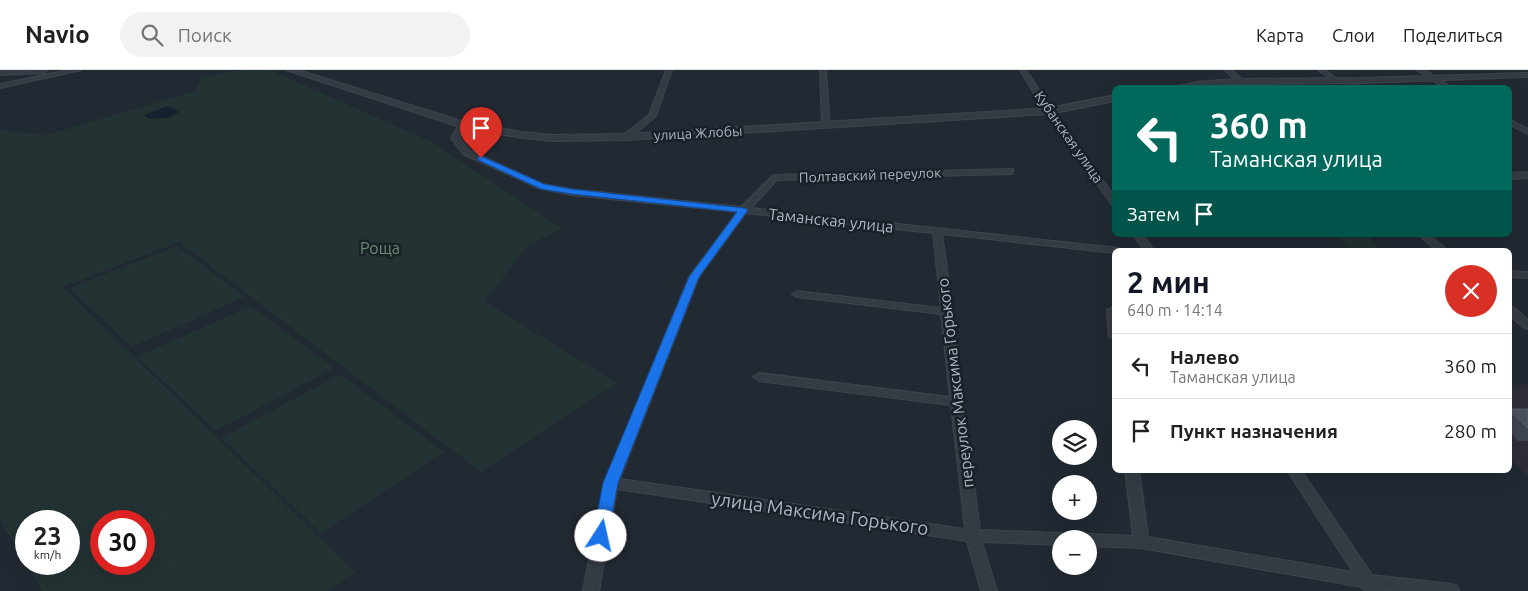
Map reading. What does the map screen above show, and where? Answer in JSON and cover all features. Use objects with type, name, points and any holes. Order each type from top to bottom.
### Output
[{"type":"street","points":[[0,73],[59,70]]},
{"type":"street","points":[[0,86],[78,70]]},
{"type":"street","name":"улица Жлобы","points":[[290,70],[463,125],[522,135],[554,138],[626,137],[1049,111],[1112,99]]},
{"type":"street","points":[[626,137],[652,116],[669,70]]},
{"type":"street","points":[[823,70],[826,125]]},
{"type":"street","name":"Кубанская улица","points":[[1023,70],[1049,111],[1112,199]]},
{"type":"street","points":[[1228,70],[1246,85]]},
{"type":"street","points":[[1321,70],[1337,81]]},
{"type":"street","points":[[1420,70],[1445,85]]},
{"type":"street","points":[[1191,85],[1246,85],[1528,75]]},
{"type":"street","points":[[1349,81],[1355,85]]},
{"type":"street","points":[[1512,123],[1528,132]]},
{"type":"street","name":"Таманская улица","points":[[463,125],[456,138],[466,152],[541,186],[571,192],[1112,250]]},
{"type":"street","name":"Полтавский переулок","points":[[591,591],[610,483],[694,277],[744,210],[775,178],[1010,171]]},
{"type":"street","points":[[1512,176],[1528,175]]},
{"type":"street","name":"переулок Максима Горького","points":[[936,231],[948,312],[973,536]]},
{"type":"street","points":[[1139,237],[1148,248]]},
{"type":"street","points":[[1426,237],[1440,248]]},
{"type":"street","points":[[1512,274],[1528,275]]},
{"type":"street","points":[[797,294],[948,312]]},
{"type":"street","points":[[1512,312],[1528,326]]},
{"type":"street","points":[[759,378],[958,402]]},
{"type":"street","points":[[1132,473],[1141,542]]},
{"type":"street","points":[[1296,473],[1371,586]]},
{"type":"street","name":"улица Максима Горького","points":[[610,483],[973,536],[1052,539]]},
{"type":"street","points":[[973,536],[989,591]]},
{"type":"street","points":[[1097,540],[1141,542],[1371,586],[1450,591]]},
{"type":"shaded area","points":[[1512,385],[1528,385],[1528,477],[1512,461]]},
{"type":"green space","name":"Роща","points":[[242,70],[270,70],[432,142],[563,229],[528,245],[485,302],[617,383],[481,472],[179,242],[63,287],[355,572],[329,591],[42,591],[33,575],[80,575],[80,510],[15,510],[15,545],[0,520],[0,129],[46,135],[195,91],[202,77]]},
{"type":"green space","points":[[1339,237],[1369,237],[1379,248],[1364,248],[1347,247]]},
{"type":"green space","points":[[177,246],[245,297],[132,347],[69,288]]},
{"type":"green space","points":[[251,306],[334,368],[216,431],[137,357]]},
{"type":"green space","points":[[340,374],[444,452],[321,533],[221,438]]},
{"type":"water","points":[[168,106],[179,112],[167,118],[149,119],[144,115]]},
{"type":"building","points":[[1512,409],[1528,409],[1528,428],[1512,413]]},
{"type":"route","points":[[481,158],[541,186],[571,192],[744,210],[694,277],[610,483],[601,536]]}]
